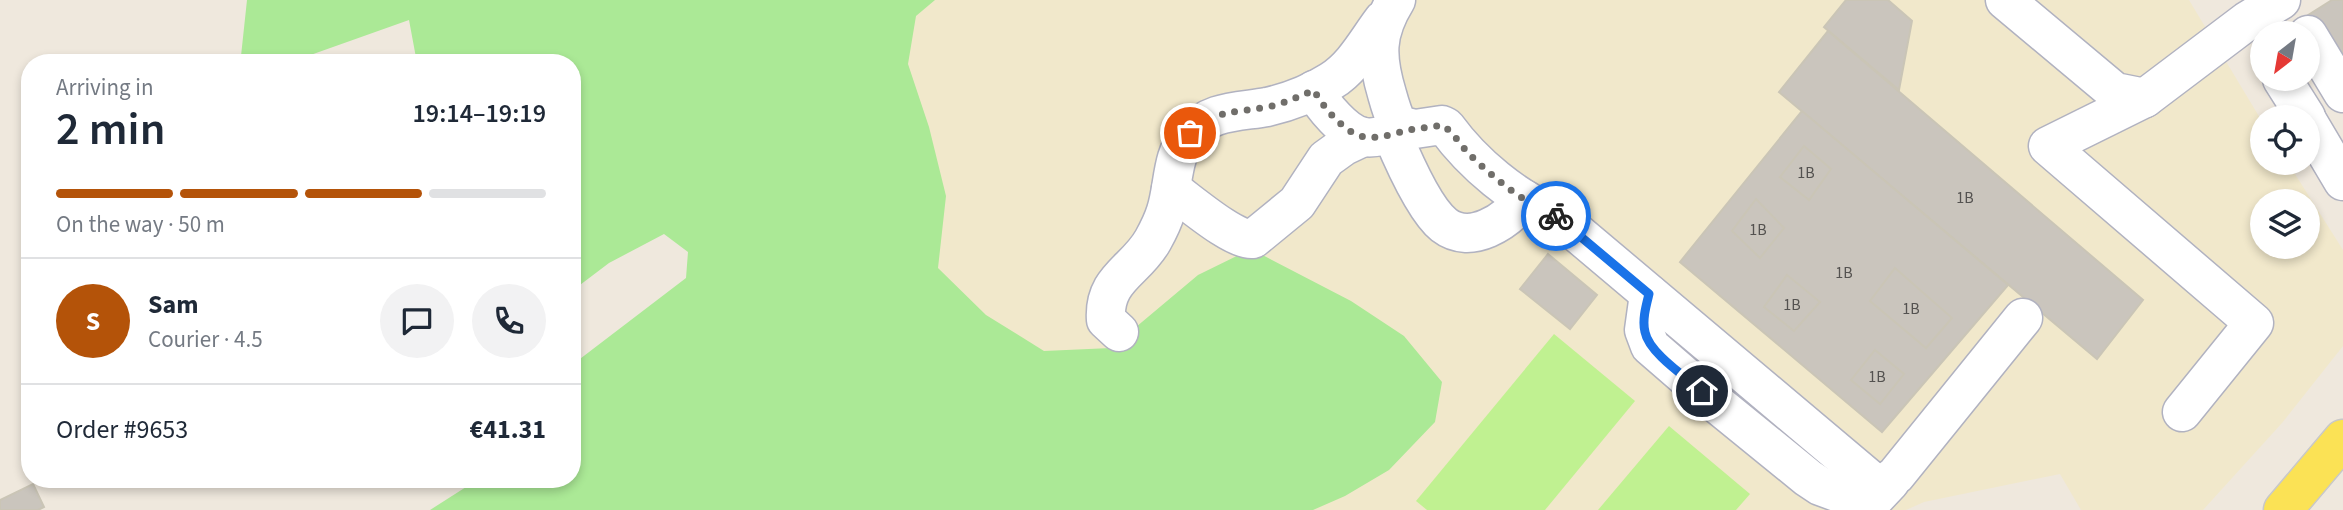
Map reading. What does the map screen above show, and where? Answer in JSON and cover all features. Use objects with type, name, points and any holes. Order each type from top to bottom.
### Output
[{"type":"main road","points":[[2283,510],[2343,439]]},
{"type":"street","points":[[2005,0],[2115,92],[2145,98]]},
{"type":"street","points":[[2182,412],[2254,323],[2048,146],[2145,98],[2281,0]]},
{"type":"street","points":[[2291,0],[2302,21]]},
{"type":"street","points":[[1119,332],[1106,320],[1110,292],[1116,281],[1146,251],[1152,241],[1166,212],[1178,153],[1184,141],[1198,126],[1217,115],[1281,103],[1314,90],[1345,70],[1392,6]]},
{"type":"street","points":[[1171,189],[1232,232],[1247,240],[1253,239],[1297,203],[1326,159],[1344,146],[1404,128],[1395,120],[1379,68],[1379,43],[1392,6]]},
{"type":"street","points":[[2320,54],[2343,93]]},
{"type":"street","points":[[1314,90],[1333,116],[1390,133],[1442,125],[1446,127],[1470,154],[1500,181],[1544,212],[1558,216],[1874,483],[1883,485],[1890,482],[2023,318]]},
{"type":"street","points":[[1390,133],[1431,210],[1446,227],[1471,232],[1485,230],[1505,218],[1524,199]]},
{"type":"street","points":[[2320,142],[2343,181]]},
{"type":"shaded area","points":[[613,0],[2189,0],[2252,105],[2250,105],[2250,175],[2296,175],[2304,189],[2250,189],[2250,259],[2320,259],[2320,214],[2343,250],[2343,346],[2282,423],[2203,510],[2081,510],[2060,474],[1924,502],[1906,510],[913,510]]},
{"type":"green space","points":[[247,0],[935,0],[916,16],[908,64],[929,127],[946,196],[938,268],[986,315],[1044,351],[1111,348],[1198,275],[1251,249],[1351,301],[1404,336],[1442,382],[1435,422],[1389,470],[1345,496],[1313,510],[430,510],[464,488],[581,488],[581,358],[686,278],[688,252],[664,234],[609,263],[581,284],[581,54],[415,54],[409,20],[313,54],[241,54]]},
{"type":"green space","points":[[1554,334],[1635,401],[1545,510],[1427,510],[1416,501]]},
{"type":"green space","points":[[1669,426],[1750,494],[1736,510],[1598,510]]},
{"type":"building","points":[[1846,0],[1888,0],[1912,21],[1899,90],[1824,27]]},
{"type":"building","points":[[2332,0],[2343,0],[2343,76],[2320,40],[2320,21],[2308,21],[2305,17]]},
{"type":"building","points":[[1828,31],[2143,300],[2097,359],[1779,92]]},
{"type":"building","points":[[1802,111],[2008,285],[1882,432],[1680,262]]},
{"type":"building","points":[[1804,146],[1831,169],[1809,200],[1780,177]]},
{"type":"building","points":[[1756,199],[1784,228],[1760,258],[1732,231]]},
{"type":"building","points":[[1548,254],[1597,295],[1570,329],[1520,289]]},
{"type":"building","points":[[1895,268],[1952,318],[1926,348],[1870,301]]},
{"type":"building","points":[[1787,275],[1820,302],[1794,331],[1764,307]]},
{"type":"building","points":[[1875,350],[1904,374],[1880,404],[1851,380]]},
{"type":"building","points":[[25,488],[35,488],[44,507],[38,510],[0,510],[0,500]]},
{"type":"way so far","points":[[1190,133],[1217,115],[1281,103],[1314,90],[1333,116],[1363,137],[1387,136],[1406,130],[1442,125],[1446,127],[1452,136],[1500,181],[1531,205],[1556,216]]},
{"type":"route","points":[[1556,216],[1649,294],[1644,314],[1644,330],[1650,346],[1702,391]]}]
